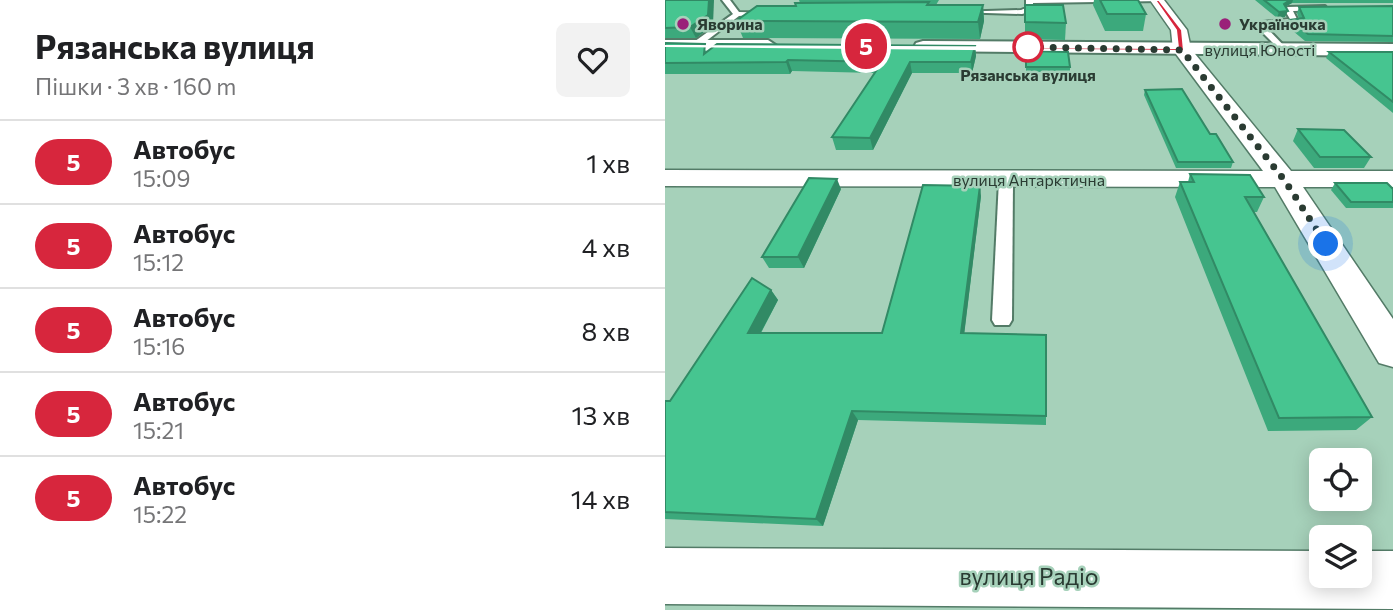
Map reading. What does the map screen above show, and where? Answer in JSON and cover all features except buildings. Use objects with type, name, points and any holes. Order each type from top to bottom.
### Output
[{"type":"street","points":[[1158,0],[1179,30],[1182,50],[1285,181],[1393,351]]},
{"type":"street","points":[[665,46],[791,46]]},
{"type":"street","name":"вулиця Юності","points":[[903,47],[1393,50]]},
{"type":"street","name":"вулиця Антарктична","points":[[665,178],[1285,181],[1393,179]]},
{"type":"street","name":"вулиця Радіо","points":[[665,576],[731,593],[1281,594],[1393,580]]},
{"type":"lane","points":[[726,0],[737,14]]},
{"type":"lane","points":[[954,12],[1022,12],[1030,9],[1029,1],[1158,0]]},
{"type":"lane","points":[[1283,50],[1257,23],[1296,21],[1288,9],[1330,8]]},
{"type":"lane","points":[[694,46],[737,14],[778,13]]},
{"type":"lane","points":[[1002,320],[1006,180]]},
{"type":"bus line","name":"5","points":[[665,46],[1182,50],[1179,30],[1157,0]]},
{"type":"place","name":"Яворина","points":[[683,24]]},
{"type":"place","name":"Україночка","points":[[1225,24]]},
{"type":"place","name":"Рязанська вулиця","points":[[1028,47]]},
{"type":"route","points":[[1028,47],[1182,50],[1285,181],[1326,244]]}]
